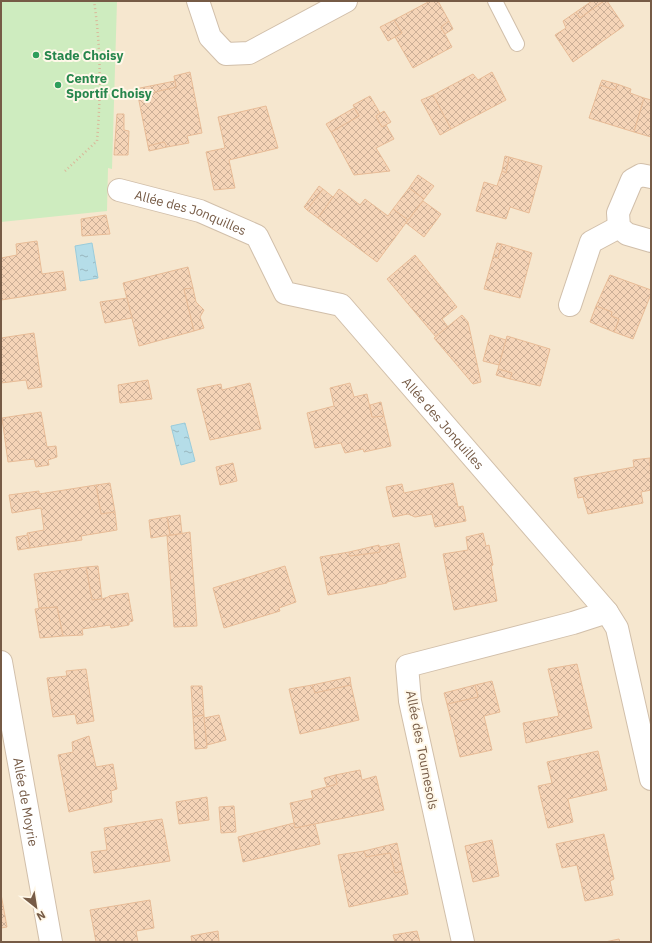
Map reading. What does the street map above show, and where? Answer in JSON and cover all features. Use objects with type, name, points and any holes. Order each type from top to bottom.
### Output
[{"type":"street","points":[[198,1],[210,37],[226,54],[249,53],[346,1]]},
{"type":"street","points":[[651,177],[641,175],[632,180],[618,213],[619,227],[626,234],[651,241]]},
{"type":"street","name":"Allée des Jonquilles","points":[[119,190],[200,211],[257,236],[285,293],[341,305],[607,612],[618,628],[651,779]]},
{"type":"street","points":[[570,305],[591,242],[619,227]]},
{"type":"street","name":"Allée des Tournesols","points":[[463,942],[410,701],[407,666],[573,623],[607,612]]},
{"type":"street","name":"Allée de Moyrie","points":[[1,662],[10,762],[50,942]]},
{"type":"lane","points":[[494,1],[517,44]]},
{"type":"path","points":[[65,171],[97,141],[100,106],[97,26],[94,1]]},
{"type":"shaded area","points":[[1,1],[651,1],[651,942],[1,942]]},
{"type":"green space","name":"Centre Sportif Choisy","points":[[1,1],[117,1],[112,169],[108,168],[107,211],[1,222]]},
{"type":"water","points":[[92,243],[98,278],[80,281],[75,246]]},
{"type":"water","points":[[185,423],[195,461],[181,465],[171,426]]},
{"type":"building","points":[[430,1],[438,1],[449,21],[441,27],[452,47],[413,68],[395,37],[402,33],[394,20]]},
{"type":"building","points":[[592,1],[604,1],[580,18],[576,12]]},
{"type":"building","points":[[604,1],[607,1],[624,26],[573,62],[555,35],[566,28],[563,21],[576,12],[580,18]]},
{"type":"building","points":[[394,20],[402,33],[388,41],[380,27]]},
{"type":"building","points":[[449,21],[453,29],[445,34],[441,27]]},
{"type":"building","points":[[190,72],[202,133],[187,136],[189,143],[167,147],[164,142],[148,146],[138,96],[176,87],[174,76]]},
{"type":"building","points":[[492,72],[506,100],[451,129],[433,95],[473,74],[478,80]]},
{"type":"building","points":[[602,80],[617,84],[615,90],[600,85]]},
{"type":"building","points":[[175,81],[176,87],[138,96],[135,89]]},
{"type":"building","points":[[617,84],[631,89],[630,93],[644,98],[634,132],[589,118],[600,85],[615,90]]},
{"type":"building","points":[[433,95],[451,129],[440,135],[421,100]]},
{"type":"building","points":[[370,96],[380,113],[376,116],[382,127],[386,125],[394,139],[376,148],[390,171],[354,175],[331,132],[359,116],[353,105]]},
{"type":"building","points":[[644,98],[651,100],[651,137],[634,132]]},
{"type":"building","points":[[266,106],[278,148],[229,160],[235,188],[214,190],[206,152],[225,148],[218,117]]},
{"type":"building","points":[[354,108],[359,116],[331,132],[326,124]]},
{"type":"building","points":[[384,111],[391,122],[382,127],[376,116]]},
{"type":"building","points":[[117,114],[124,114],[124,130],[129,131],[128,155],[114,155]]},
{"type":"building","points":[[164,142],[167,147],[149,151],[148,146]]},
{"type":"building","points":[[505,156],[509,157],[506,173],[502,171]]},
{"type":"building","points":[[509,157],[542,166],[529,213],[510,207],[506,219],[476,211],[484,182],[497,186],[502,171],[506,173]]},
{"type":"building","points":[[418,175],[434,186],[424,199],[409,188]]},
{"type":"building","points":[[319,186],[323,189],[307,210],[304,207]]},
{"type":"building","points":[[409,188],[424,199],[408,220],[393,209]]},
{"type":"building","points":[[323,189],[333,197],[318,218],[307,210]]},
{"type":"building","points":[[339,189],[360,205],[365,199],[388,216],[393,209],[408,220],[377,262],[318,218]]},
{"type":"building","points":[[423,201],[441,214],[424,237],[406,223]]},
{"type":"building","points":[[106,215],[110,234],[82,236],[81,219]]},
{"type":"building","points":[[37,241],[42,274],[63,271],[66,290],[1,300],[1,258],[17,255],[16,244]]},
{"type":"building","points":[[497,243],[502,244],[498,258],[493,257]]},
{"type":"building","points":[[502,244],[532,253],[520,298],[484,289],[493,257],[498,258]]},
{"type":"building","points":[[415,255],[457,307],[442,319],[448,327],[436,337],[387,279]]},
{"type":"building","points":[[188,267],[193,288],[184,289],[194,331],[139,346],[123,283]]},
{"type":"building","points":[[610,275],[651,290],[651,294],[633,339],[614,332],[619,319],[611,316],[612,312],[596,306]]},
{"type":"building","points":[[193,288],[196,302],[204,310],[200,317],[204,328],[194,331],[184,289]]},
{"type":"building","points":[[127,298],[132,318],[105,323],[100,302]]},
{"type":"building","points":[[596,306],[612,312],[611,316],[619,319],[614,332],[590,322]]},
{"type":"building","points":[[462,315],[468,322],[481,382],[473,384],[434,338]]},
{"type":"building","points":[[34,333],[42,387],[28,389],[26,380],[1,383],[1,338]]},
{"type":"building","points":[[490,335],[506,340],[499,365],[483,361]]},
{"type":"building","points":[[507,336],[550,349],[540,386],[510,379],[512,373],[498,369]]},
{"type":"building","points":[[498,369],[512,373],[510,379],[496,375]]},
{"type":"building","points":[[148,380],[152,399],[120,403],[118,385]]},
{"type":"building","points":[[250,383],[261,429],[210,440],[197,389],[221,384],[222,390]]},
{"type":"building","points":[[350,383],[354,397],[367,394],[372,417],[384,416],[391,446],[364,452],[363,449],[345,453],[341,443],[315,448],[307,413],[334,406],[330,388]]},
{"type":"building","points":[[381,402],[384,416],[372,417],[370,405]]},
{"type":"building","points":[[41,412],[47,447],[56,446],[57,457],[48,460],[49,465],[36,467],[34,459],[8,462],[2,418]]},
{"type":"building","points":[[650,458],[651,490],[641,492],[643,503],[588,514],[583,497],[578,498],[574,478],[634,467],[633,460]]},
{"type":"building","points":[[233,463],[237,481],[220,485],[216,467]]},
{"type":"building","points":[[110,483],[115,512],[101,514],[96,485]]},
{"type":"building","points":[[453,483],[458,507],[463,506],[466,521],[435,527],[432,514],[415,517],[408,514],[393,517],[386,487],[402,484],[404,493]]},
{"type":"building","points":[[96,485],[101,514],[115,512],[117,530],[81,536],[82,540],[30,548],[27,533],[44,530],[41,508],[12,513],[9,495],[39,491],[39,494]]},
{"type":"building","points":[[180,515],[182,534],[170,535],[167,517]]},
{"type":"building","points":[[167,517],[170,535],[151,538],[149,520]]},
{"type":"building","points":[[190,532],[197,626],[174,627],[167,536]]},
{"type":"building","points":[[483,533],[486,546],[489,545],[497,601],[454,610],[443,554],[468,550],[466,537]]},
{"type":"building","points":[[28,535],[30,548],[18,550],[16,537]]},
{"type":"building","points":[[399,543],[406,577],[387,583],[328,595],[320,557],[349,552],[350,556],[380,552],[380,547]]},
{"type":"building","points":[[379,545],[380,552],[350,556],[349,552]]},
{"type":"building","points":[[98,566],[102,599],[92,600],[86,567]]},
{"type":"building","points":[[285,566],[296,602],[279,608],[280,611],[224,628],[213,588]]},
{"type":"building","points":[[86,567],[92,600],[128,593],[133,621],[129,622],[129,625],[111,628],[110,625],[82,629],[83,635],[63,636],[57,607],[39,608],[34,574]]},
{"type":"building","points":[[57,607],[63,636],[40,638],[35,609]]},
{"type":"building","points":[[577,664],[592,728],[526,743],[523,723],[559,716],[548,669]]},
{"type":"building","points":[[86,669],[94,721],[77,724],[75,714],[53,717],[47,678],[67,676],[66,671]]},
{"type":"building","points":[[350,677],[351,685],[315,693],[312,685]]},
{"type":"building","points":[[492,681],[500,712],[484,716],[492,750],[460,757],[447,704],[478,697],[475,685]]},
{"type":"building","points":[[312,685],[315,693],[351,685],[359,720],[300,734],[289,689]]},
{"type":"building","points":[[475,685],[478,697],[447,704],[444,693]]},
{"type":"building","points":[[191,686],[202,686],[204,715],[193,717]]},
{"type":"building","points":[[204,715],[207,748],[195,749],[193,717]]},
{"type":"building","points":[[219,715],[226,740],[207,745],[204,718]]},
{"type":"building","points":[[89,736],[96,767],[113,764],[117,789],[111,791],[112,802],[69,812],[58,755],[73,752],[72,742]]},
{"type":"building","points":[[598,751],[607,790],[568,799],[573,822],[548,828],[538,786],[552,783],[547,762]]},
{"type":"building","points":[[360,770],[362,780],[376,776],[384,810],[295,828],[290,803],[313,798],[311,791],[337,784],[335,775]]},
{"type":"building","points":[[335,775],[337,784],[327,787],[324,778]]},
{"type":"building","points":[[207,797],[209,820],[179,824],[176,802]]},
{"type":"building","points":[[234,806],[236,832],[221,833],[219,807]]},
{"type":"building","points":[[162,819],[170,861],[94,873],[91,852],[107,850],[104,828]]},
{"type":"building","points":[[294,823],[295,828],[315,824],[320,844],[243,862],[238,837]]},
{"type":"building","points":[[604,834],[614,879],[610,881],[613,895],[585,901],[577,865],[562,868],[556,844]]},
{"type":"building","points":[[492,840],[499,876],[473,882],[465,846]]},
{"type":"building","points":[[397,843],[403,871],[395,873],[390,853],[366,857],[364,851]]},
{"type":"building","points":[[364,851],[366,857],[390,853],[395,873],[403,871],[408,894],[349,907],[338,855]]},
{"type":"building","points":[[1,894],[7,927],[1,928]]},
{"type":"building","points":[[150,900],[154,928],[136,931],[138,942],[96,942],[90,910]]},
{"type":"building","points":[[218,931],[219,942],[192,942],[191,936]]},
{"type":"building","points":[[417,931],[420,942],[395,942],[393,935]]},
{"type":"building","points":[[619,939],[620,942],[605,942]]},
{"type":"place","name":"Stade Choisy","points":[[36,55]]},
{"type":"place","name":"Centre Sportif Choisy","points":[[58,85]]}]
